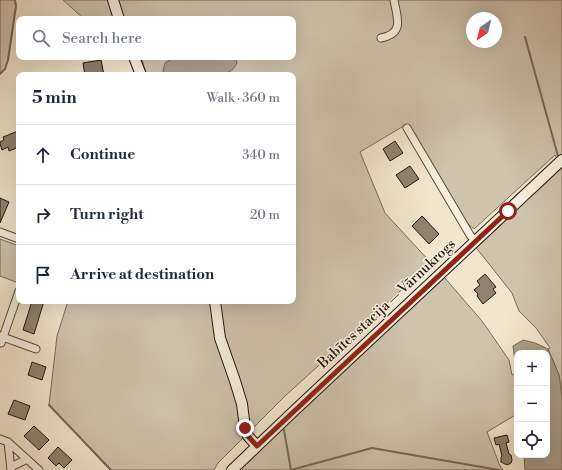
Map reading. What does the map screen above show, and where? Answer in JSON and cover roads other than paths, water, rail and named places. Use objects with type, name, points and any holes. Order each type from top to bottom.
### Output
[{"type":"main road","points":[[113,0],[118,16]]},
{"type":"main road","points":[[135,60],[140,72]]},
{"type":"main road","name":"Babītes stacija — Vārnukrogs","points":[[232,470],[562,160]]},
{"type":"main road","points":[[215,304],[220,338],[242,404],[245,428],[248,436],[257,446]]},
{"type":"street","points":[[381,38],[394,33],[397,28],[394,0]]},
{"type":"street","points":[[407,128],[475,242]]},
{"type":"street","points":[[0,232],[16,238]]},
{"type":"street","points":[[16,299],[1,339],[36,349]]},
{"type":"street","points":[[0,439],[8,442],[39,470]]},
{"type":"street","points":[[8,442],[11,468],[27,459]]},
{"type":"waterway","points":[[0,74],[5,69],[8,60],[16,6],[15,0]]},
{"type":"waterway","points":[[525,37],[558,156]]},
{"type":"waterway","points":[[49,405],[111,470]]},
{"type":"waterway","points":[[284,430],[291,470],[372,448],[499,470]]}]
